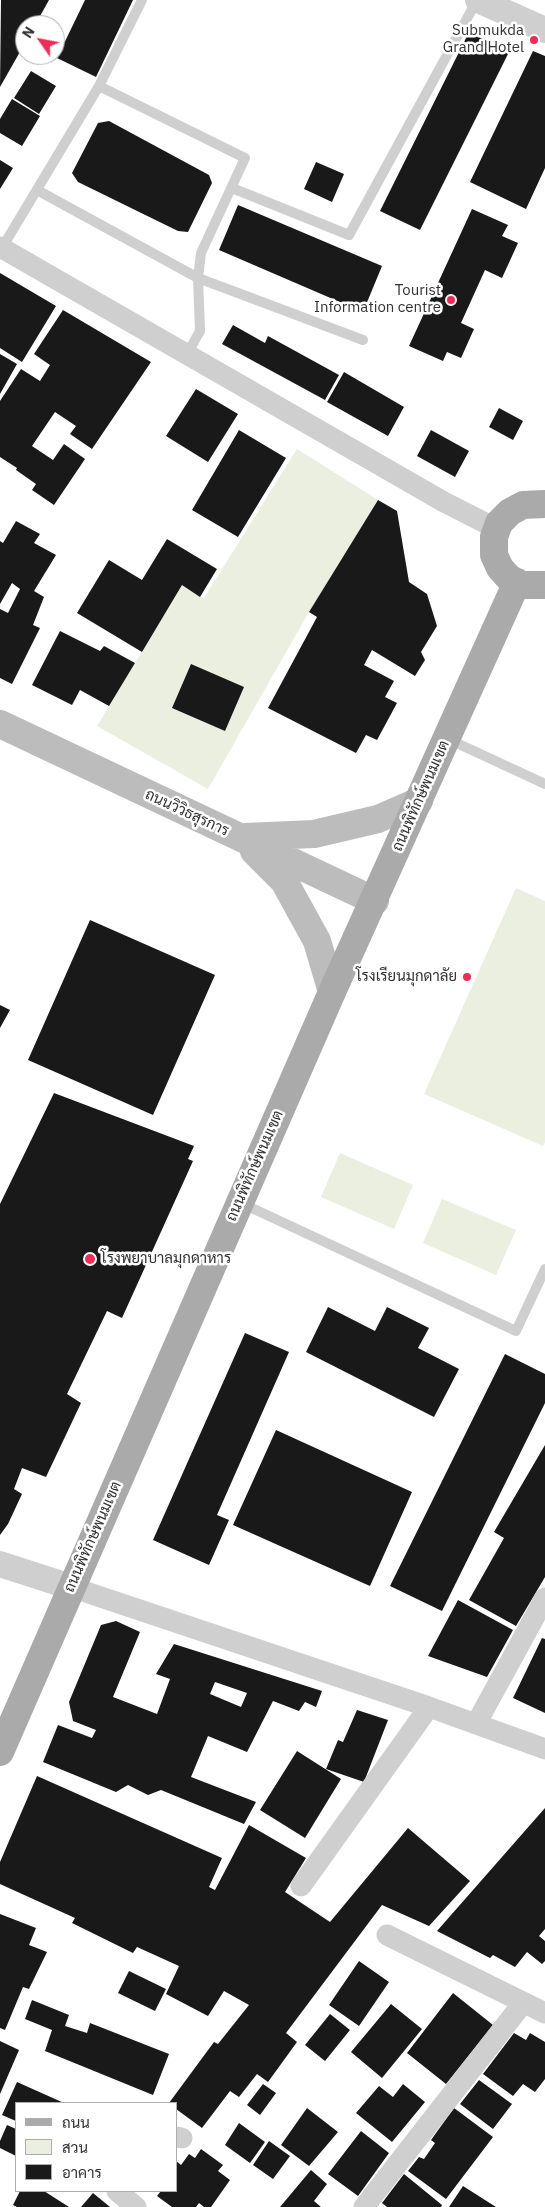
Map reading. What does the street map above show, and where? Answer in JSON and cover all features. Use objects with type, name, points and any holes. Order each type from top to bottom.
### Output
[{"type":"main road","points":[[545,504],[523,505],[510,512],[499,523],[494,537],[494,555],[500,568],[509,578],[522,585],[545,585]]},
{"type":"main road","name":"ถนนพิทักษ์พนมเขต","points":[[0,1752],[239,1202],[517,582]]},
{"type":"main road","name":"ถนนวิวิธสุรการ","points":[[0,724],[375,901]]},
{"type":"main road","points":[[241,838],[314,834],[378,819],[418,801]]},
{"type":"main road","points":[[241,838],[284,881],[318,941],[332,992]]},
{"type":"street","points":[[477,0],[545,30]]},
{"type":"street","points":[[1,247],[444,502],[497,529]]},
{"type":"street","points":[[0,1564],[430,1707],[545,1749]]},
{"type":"street","points":[[476,1724],[545,1598]]},
{"type":"street","points":[[301,1886],[430,1707]]},
{"type":"street","points":[[387,1935],[545,2013]]},
{"type":"street","points":[[364,2207],[523,2003]]},
{"type":"street","points":[[118,2192],[136,2207]]},
{"type":"lane","points":[[1,247],[99,86],[142,0]]},
{"type":"lane","points":[[232,188],[350,235],[477,0]]},
{"type":"lane","points":[[99,86],[245,158],[201,253],[198,278],[200,331],[187,354]]},
{"type":"lane","points":[[37,190],[198,278],[363,340]]},
{"type":"lane","points":[[447,738],[545,784]]},
{"type":"lane","points":[[239,1202],[516,1331],[545,1269]]},
{"type":"green space","points":[[297,449],[378,500],[309,612],[208,789],[97,726],[182,585],[204,598]]},
{"type":"green space","points":[[516,888],[545,901],[545,1142],[543,1146],[424,1094]]},
{"type":"green space","points":[[340,1153],[413,1185],[394,1229],[321,1197]]},
{"type":"green space","points":[[442,1199],[516,1230],[496,1275],[423,1243]]},
{"type":"building","points":[[1,0],[49,0],[41,15],[15,15],[15,61],[0,87]]},
{"type":"building","points":[[85,0],[133,0],[96,77],[65,62],[65,41]]},
{"type":"building","points":[[469,32],[509,52],[420,230],[380,211]]},
{"type":"building","points":[[533,51],[545,56],[545,168],[526,209],[470,182]]},
{"type":"building","points":[[31,71],[56,86],[39,114],[14,98]]},
{"type":"building","points":[[12,99],[40,116],[22,146],[0,133],[0,119]]},
{"type":"building","points":[[109,121],[209,175],[212,183],[188,232],[178,231],[78,182],[72,173],[98,123]]},
{"type":"building","points":[[0,160],[13,168],[0,189]]},
{"type":"building","points":[[316,162],[344,174],[332,202],[304,189]]},
{"type":"building","points":[[238,205],[382,266],[363,312],[219,250]]},
{"type":"building","name":"Tourist Information centre","points":[[472,209],[508,225],[502,236],[518,243],[502,278],[485,270],[461,323],[474,329],[461,358],[447,352],[443,361],[409,346]]},
{"type":"building","points":[[0,273],[56,306],[22,362],[0,348]]},
{"type":"building","points":[[63,310],[151,362],[92,449],[70,434],[76,426],[55,412],[32,446],[53,460],[64,444],[85,459],[54,505],[32,490],[36,484],[0,457],[0,401],[21,369],[40,381],[50,365],[34,354]]},
{"type":"building","points":[[233,325],[265,343],[268,336],[339,375],[325,400],[222,344]]},
{"type":"building","points":[[0,354],[17,364],[0,394]]},
{"type":"building","points":[[344,372],[404,407],[388,436],[327,402]]},
{"type":"building","points":[[196,389],[238,414],[208,462],[166,436]]},
{"type":"building","points":[[499,408],[523,421],[513,440],[489,427]]},
{"type":"building","points":[[239,430],[286,458],[238,537],[192,510]]},
{"type":"building","points":[[431,430],[469,451],[455,477],[417,456]]},
{"type":"building","points":[[378,500],[397,511],[409,582],[427,594],[437,626],[421,652],[425,660],[415,676],[372,650],[364,665],[394,681],[385,697],[397,703],[377,740],[366,735],[356,753],[268,708],[317,617],[309,612]]},
{"type":"building","points":[[16,521],[40,534],[34,543],[56,555],[34,591],[44,597],[33,625],[40,628],[12,684],[0,678],[0,609],[8,613],[20,589],[12,583],[0,604],[0,541],[3,543]]},
{"type":"building","points":[[167,539],[217,569],[200,597],[182,585],[142,652],[77,613],[109,560],[142,580]]},
{"type":"building","points":[[60,631],[100,651],[104,646],[135,663],[109,706],[80,690],[72,705],[32,685]]},
{"type":"building","points":[[191,664],[244,687],[225,731],[172,708]]},
{"type":"building","points":[[90,920],[215,975],[153,1115],[28,1060]]},
{"type":"building","points":[[0,1005],[10,1010],[0,1028]]},
{"type":"building","points":[[54,1093],[194,1146],[188,1159],[193,1161],[122,1318],[107,1311],[67,1394],[81,1403],[46,1477],[22,1468],[14,1489],[22,1494],[8,1524],[0,1535],[0,1204]]},
{"type":"building","points":[[328,1307],[375,1331],[387,1307],[429,1328],[418,1348],[459,1369],[434,1417],[306,1352]]},
{"type":"building","points":[[245,1333],[289,1352],[217,1515],[229,1520],[209,1565],[153,1540]]},
{"type":"building","points":[[505,1354],[545,1374],[545,1403],[442,1611],[390,1586]]},
{"type":"building","points":[[276,1430],[412,1492],[370,1586],[233,1525]]},
{"type":"building","points":[[545,1445],[545,1577],[516,1626],[469,1600],[504,1538],[494,1532]]},
{"type":"building","points":[[458,1600],[513,1630],[487,1677],[428,1656]]},
{"type":"building","points":[[116,1621],[140,1632],[113,1697],[157,1714],[170,1679],[156,1674],[174,1644],[322,1691],[316,1707],[305,1702],[299,1711],[273,1701],[247,1752],[208,1736],[191,1777],[256,1802],[244,1824],[161,1790],[148,1795],[128,1785],[116,1792],[43,1762],[58,1725],[92,1738],[96,1730],[73,1721],[69,1702],[101,1625]],"holes":[[[215,1682],[247,1693],[241,1707],[210,1694]]]},
{"type":"building","points":[[542,1638],[545,1639],[545,1713],[513,1698]]},
{"type":"building","points":[[357,1710],[388,1720],[364,1782],[326,1769],[338,1740],[343,1742]]},
{"type":"building","points":[[297,1751],[341,1779],[305,1838],[260,1810]]},
{"type":"building","points":[[37,1776],[222,1858],[209,1887],[215,1890],[249,1825],[306,1858],[285,1892],[330,1922],[408,1828],[470,1881],[429,1926],[382,1905],[286,2033],[297,2042],[268,2082],[257,2074],[239,2097],[230,2091],[202,2128],[178,2110],[178,2102],[170,2102],[214,2042],[218,2044],[249,2005],[224,1991],[208,2016],[166,1994],[179,1966],[137,1947],[133,1953],[72,1923],[75,1918],[0,1884],[0,1862]]},
{"type":"building","points":[[545,1808],[545,1929],[539,1936],[545,1941],[545,1961],[542,1964],[527,1952],[515,1967],[493,1955],[490,1958],[437,1931]]},
{"type":"building","points":[[0,1914],[36,1928],[29,1945],[47,1952],[29,1989],[23,1987],[5,2030],[0,2028]]},
{"type":"building","points":[[359,1961],[389,1982],[359,2026],[329,2005]]},
{"type":"building","points":[[129,1971],[166,1989],[155,2011],[118,1993]]},
{"type":"building","points":[[453,1993],[493,2025],[446,2084],[407,2053]]},
{"type":"building","points":[[32,2000],[69,2015],[65,2026],[87,2033],[90,2023],[169,2054],[153,2095],[45,2051],[52,2030],[25,2019]]},
{"type":"building","points":[[391,2004],[422,2029],[382,2078],[351,2052]]},
{"type":"building","points":[[330,2014],[350,2030],[325,2061],[305,2045]]},
{"type":"building","points":[[514,2033],[526,2040],[530,2033],[545,2042],[545,2079],[535,2092],[523,2084],[513,2096],[483,2074]]},
{"type":"building","points":[[0,2041],[19,2050],[0,2094]]},
{"type":"building","points":[[479,2080],[512,2104],[493,2129],[460,2104]]},
{"type":"building","points":[[17,2082],[62,2102],[15,2102],[15,2121],[2,2115]]},
{"type":"building","points":[[263,2084],[276,2093],[260,2115],[247,2105]]},
{"type":"building","points":[[403,2084],[425,2102],[392,2142],[356,2113],[379,2086],[393,2097]]},
{"type":"building","points":[[307,2108],[338,2132],[309,2166],[281,2145]]},
{"type":"building","points":[[454,2108],[493,2137],[446,2199],[408,2171],[419,2157],[424,2159],[435,2143],[431,2140]]},
{"type":"building","points":[[239,2123],[265,2142],[250,2163],[225,2145]]},
{"type":"building","points":[[7,2125],[15,2129],[15,2156],[0,2148],[0,2141]]},
{"type":"building","points":[[361,2131],[389,2153],[358,2196],[328,2174]]},
{"type":"building","points":[[269,2141],[290,2156],[273,2179],[253,2165]]},
{"type":"building","points":[[201,2149],[223,2165],[218,2171],[230,2180],[211,2207],[204,2207],[199,2203],[196,2207],[172,2207],[157,2196],[160,2192],[178,2192],[178,2163],[181,2165],[189,2154],[195,2158]]},
{"type":"building","points":[[311,2170],[327,2184],[314,2201],[321,2207],[280,2207]]},
{"type":"building","points":[[404,2174],[442,2205],[441,2207],[387,2207],[382,2203]]},
{"type":"building","points":[[463,2186],[496,2207],[449,2207]]},
{"type":"building","points":[[20,2192],[46,2192],[69,2207],[17,2207],[13,2205]]},
{"type":"building","points":[[93,2193],[110,2207],[81,2207]]},
{"type":"place","name":"Submukda Grand Hotel","points":[[534,40]]},
{"type":"place","name":"Tourist Information centre","points":[[451,300]]},
{"type":"place","name":"โรงเรียนมุกดาลัย","points":[[467,977]]},
{"type":"place","name":"โรงพยาบาลมุกดาหาร","points":[[90,1259]]}]
